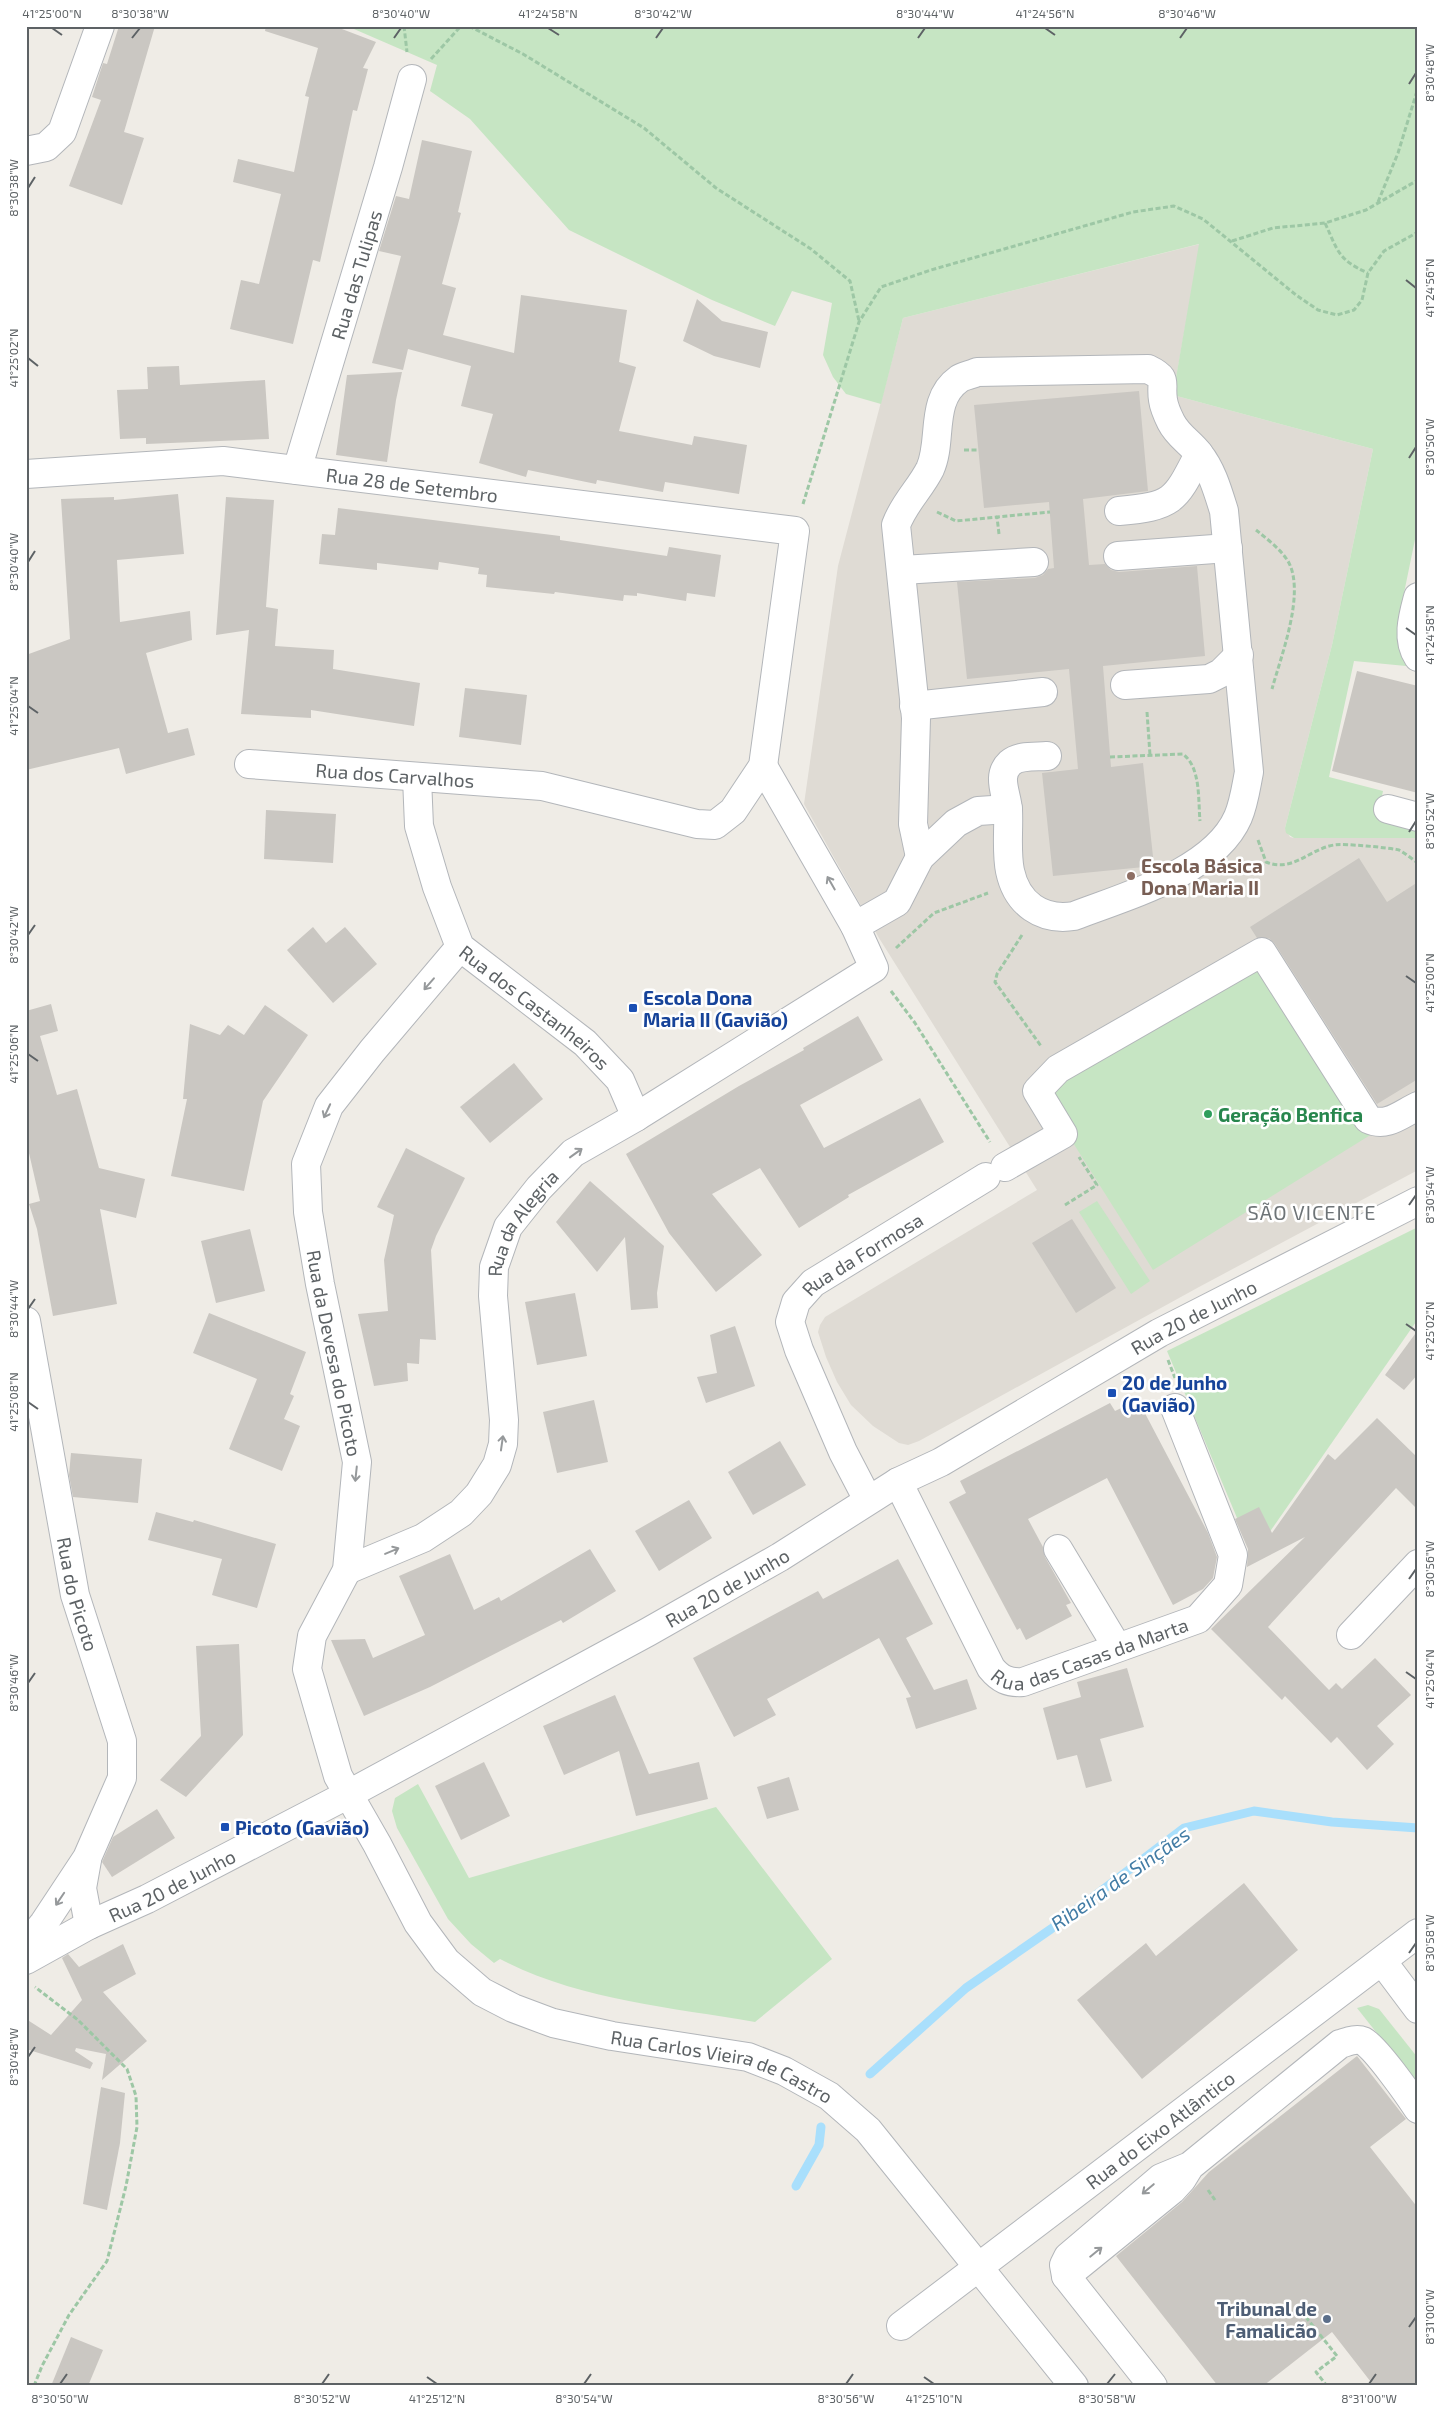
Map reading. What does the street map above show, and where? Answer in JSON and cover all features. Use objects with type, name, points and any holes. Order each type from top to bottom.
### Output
[{"type":"street","points":[[26,151],[46,146],[62,132],[100,26]]},
{"type":"street","name":"Rua das Tulipas","points":[[297,470],[388,167],[412,80]]},
{"type":"street","points":[[920,857],[913,824],[914,706],[902,570],[896,525],[902,509],[930,469],[936,450],[938,413],[947,394],[958,380],[977,372],[1148,369],[1159,374],[1163,379],[1163,400],[1170,422],[1181,438],[1199,454],[1213,478],[1224,511],[1249,772],[1245,795],[1238,816],[1220,844],[1169,878],[1074,916],[1060,918],[1047,916],[1034,909],[1024,900],[1012,878],[1010,870],[1008,808],[1002,778],[1010,763],[1018,758],[1047,756]]},
{"type":"street","points":[[1119,511],[1151,508],[1171,499],[1184,484],[1199,454]]},
{"type":"street","name":"Rua 28 de Setembro","points":[[26,474],[223,461],[795,531]]},
{"type":"street","points":[[795,531],[763,766],[855,926],[874,968]]},
{"type":"street","points":[[1118,556],[1228,548]]},
{"type":"street","points":[[902,570],[1034,562]]},
{"type":"street","points":[[1418,597],[1411,630],[1413,649],[1418,657]]},
{"type":"street","points":[[1125,685],[1209,679],[1222,673],[1239,656]]},
{"type":"street","points":[[914,706],[1043,692]]},
{"type":"street","name":"Rua dos Carvalhos","points":[[248,764],[542,786],[697,824],[715,825],[733,811],[763,766]]},
{"type":"street","name":"Rua dos Castanheiros","points":[[417,778],[418,826],[437,887],[460,948],[585,1043],[620,1080],[636,1117]]},
{"type":"street","points":[[855,926],[897,902],[920,857],[956,823],[978,811],[1008,808]]},
{"type":"street","points":[[1388,809],[1418,817]]},
{"type":"street","name":"Rua da Devesa do Picoto","points":[[347,1795],[338,1776],[307,1669],[312,1636],[347,1570],[357,1462],[320,1284],[308,1212],[306,1164],[329,1106],[372,1051],[460,948]]},
{"type":"street","points":[[1063,1134],[1037,1091],[1058,1068],[1262,952],[1368,1119],[1377,1123],[1388,1122],[1418,1106]]},
{"type":"street","name":"Rua da Alegria","points":[[347,1570],[423,1538],[461,1514],[479,1494],[497,1465],[503,1444],[504,1420],[493,1296],[494,1268],[508,1227],[539,1188],[573,1153],[636,1117],[874,968]]},
{"type":"street","name":"Rua da Formosa","points":[[868,1500],[842,1452],[799,1350],[790,1322],[796,1302],[813,1283],[996,1172],[1063,1134]]},
{"type":"street","name":"Rua 20 de Junho","points":[[28,1971],[89,1925],[147,1899],[347,1795],[665,1623],[780,1557],[898,1482],[941,1462],[1159,1333],[1418,1201]]},
{"type":"street","name":"Rua do Picoto","points":[[26,1321],[75,1595],[122,1741],[122,1778],[87,1858],[44,1923],[26,1945]]},
{"type":"street","name":"Rua das Casas da Marta","points":[[898,1482],[991,1668],[998,1676],[1013,1683],[1023,1682],[1198,1619],[1228,1586],[1233,1555],[1175,1408]]},
{"type":"street","points":[[1058,1549],[1117,1647]]},
{"type":"street","points":[[1352,1635],[1418,1564]]},
{"type":"street","name":"Rua Carlos Vieira de Castro","points":[[347,1795],[377,1844],[418,1923],[446,1961],[482,1992],[513,2008],[553,2023],[612,2036],[748,2057],[784,2071],[830,2096],[868,2130],[1074,2386]]},
{"type":"street","name":"Rua do Picoto","points":[[87,1858],[82,1888],[89,1925]]},
{"type":"street","name":"Rua do Eixo Atlântico","points":[[901,2326],[1418,1934]]},
{"type":"street","points":[[1382,1961],[1418,2009]]},
{"type":"street","points":[[1153,2386],[1066,2276],[1064,2265],[1068,2257],[1161,2178],[1190,2166],[1340,2044],[1353,2040],[1362,2041],[1372,2050],[1418,2109]]},
{"type":"path","points":[[412,80],[460,26]]},
{"type":"path","points":[[469,26],[523,54],[644,128],[716,188],[811,249],[850,281],[860,322]]},
{"type":"path","points":[[1378,202],[1398,153],[1418,88]]},
{"type":"path","points":[[1232,242],[1273,228],[1326,223],[1366,210],[1418,180]]},
{"type":"path","points":[[795,531],[860,322],[881,287],[931,270],[1146,209],[1174,206],[1203,218],[1296,295],[1318,310],[1337,315],[1354,310],[1362,300],[1368,273],[1384,251],[1418,232]]},
{"type":"path","points":[[1326,223],[1340,254],[1350,266],[1368,273]]},
{"type":"path","points":[[916,489],[925,502],[940,514],[956,520],[1050,512]]},
{"type":"path","points":[[1224,511],[1235,512],[1269,541],[1288,561],[1292,571],[1294,593],[1290,621],[1271,693]]},
{"type":"path","points":[[997,518],[999,532]]},
{"type":"path","points":[[1148,724],[1150,755]]},
{"type":"path","points":[[1110,757],[1183,754],[1190,760],[1194,768],[1204,856]]},
{"type":"path","points":[[1260,842],[1261,853],[1266,862],[1277,866],[1295,862],[1312,852],[1335,844],[1398,850],[1418,863]]},
{"type":"path","points":[[963,904],[934,913],[874,968],[915,1023],[990,1144]]},
{"type":"path","points":[[1019,942],[997,974],[995,982],[1058,1068]]},
{"type":"path","points":[[1063,1134],[1097,1186],[1066,1205]]},
{"type":"path","points":[[1159,1333],[1176,1382],[1175,1408]]},
{"type":"path","points":[[28,1971],[127,2069],[136,2096],[137,2127],[126,2186],[107,2261],[69,2316],[42,2366],[34,2386]]},
{"type":"path","points":[[1301,2311],[1337,2356],[1316,2372],[1327,2386]]},
{"type":"shaded area","name":"Escola Básica Dona Maria II","points":[[1200,244],[1173,395],[1373,449],[1332,645],[1285,828],[1290,837],[1294,838],[1418,838],[1418,1170],[1199,1287],[919,1441],[908,1445],[899,1443],[873,1426],[851,1405],[837,1382],[826,1357],[818,1332],[820,1325],[825,1317],[1037,1190],[879,938],[804,804],[838,566],[903,318]]},
{"type":"green space","points":[[347,26],[1418,26],[1418,525],[1398,622],[1406,666],[1354,661],[1329,777],[1383,791],[1380,806],[1418,824],[1418,838],[1294,838],[1286,833],[1285,828],[1332,645],[1373,449],[1173,395],[1199,244],[903,318],[881,404],[846,394],[833,377],[823,355],[832,303],[792,291],[775,326],[712,300],[569,230],[470,119],[430,91],[437,65]]},
{"type":"green space","name":"Geração Benfica","points":[[1263,959],[1372,1134],[1153,1270],[1043,1095]]},
{"type":"green space","points":[[1097,1201],[1150,1281],[1131,1294],[1079,1212]]},
{"type":"green space","points":[[1418,1227],[1418,1319],[1253,1556],[1167,1351]]},
{"type":"green space","points":[[418,1784],[469,1878],[716,1807],[832,1959],[755,2022],[592,1993],[530,1973],[500,1959],[494,1963],[471,1944],[448,1919],[397,1828],[392,1811],[395,1798]]},
{"type":"green space","points":[[1368,2005],[1379,2009],[1418,2058],[1418,2085],[1357,2008]]},
{"type":"building","points":[[119,26],[155,26],[124,132],[144,138],[122,205],[69,186],[101,100],[92,97],[103,63],[107,64]]},
{"type":"building","points":[[266,26],[334,26],[376,42],[363,68],[368,69],[357,111],[353,110],[320,262],[313,260],[293,344],[230,329],[241,280],[259,284],[281,194],[233,182],[238,159],[294,172],[309,97],[305,96],[318,48],[265,31]]},
{"type":"building","points":[[422,140],[472,151],[458,212],[461,213],[442,284],[456,288],[443,335],[514,353],[521,295],[627,310],[619,362],[636,367],[619,431],[692,445],[694,436],[747,445],[739,494],[665,482],[663,492],[597,480],[596,484],[528,470],[526,477],[479,463],[493,414],[461,406],[471,366],[408,349],[403,370],[372,363],[401,256],[379,251],[396,196],[409,199]]},
{"type":"building","points":[[697,299],[722,321],[768,332],[760,368],[714,356],[683,341]]},
{"type":"building","points":[[179,366],[180,385],[265,380],[269,439],[146,444],[146,438],[120,439],[117,390],[148,389],[147,367]]},
{"type":"building","points":[[402,372],[387,462],[336,455],[347,375]]},
{"type":"building","points":[[1139,391],[1148,491],[1083,499],[1089,565],[1105,564],[1111,570],[1119,572],[1197,566],[1205,656],[1103,666],[1111,767],[1143,763],[1154,866],[1053,876],[1042,773],[1078,769],[1069,669],[967,679],[957,582],[1035,578],[1043,575],[1048,569],[1054,568],[1049,502],[984,508],[974,405]]},
{"type":"building","points":[[178,494],[184,554],[117,560],[120,622],[190,611],[192,640],[146,653],[168,733],[188,728],[195,755],[126,774],[119,748],[26,770],[26,655],[70,639],[61,499],[114,497],[114,500]]},
{"type":"building","points":[[226,497],[274,500],[266,607],[278,609],[275,646],[334,650],[333,669],[420,683],[414,726],[311,710],[311,718],[241,714],[249,630],[216,635]]},
{"type":"building","points":[[338,508],[560,536],[560,540],[667,556],[669,547],[721,555],[715,597],[687,593],[686,601],[637,593],[637,596],[624,595],[623,601],[555,592],[554,594],[486,587],[487,575],[478,574],[479,568],[439,562],[438,570],[377,563],[377,570],[319,564],[322,534],[335,535]]},
{"type":"building","points":[[1357,671],[1418,686],[1418,793],[1332,771]]},
{"type":"building","points":[[465,688],[527,695],[521,745],[459,737]]},
{"type":"building","points":[[266,810],[336,814],[333,863],[264,859]]},
{"type":"building","points":[[1359,858],[1387,902],[1418,882],[1418,1079],[1377,1104],[1275,944],[1269,938],[1257,938],[1250,927]]},
{"type":"building","points":[[313,927],[326,943],[345,927],[377,964],[333,1003],[287,950]]},
{"type":"building","points":[[51,1004],[58,1031],[40,1036],[57,1095],[77,1089],[99,1168],[145,1179],[136,1218],[100,1209],[117,1304],[53,1316],[37,1229],[29,1204],[40,1201],[26,1140],[26,1011]]},
{"type":"building","points":[[265,1005],[308,1035],[263,1101],[244,1191],[171,1176],[187,1099],[183,1099],[190,1024],[220,1035],[228,1025],[244,1035]]},
{"type":"building","points":[[858,1016],[883,1060],[800,1105],[824,1148],[920,1098],[944,1142],[848,1195],[849,1197],[799,1228],[760,1168],[712,1194],[762,1255],[716,1292],[669,1233],[626,1154],[739,1086],[804,1050],[803,1048]]},
{"type":"building","points":[[514,1063],[543,1099],[490,1143],[460,1107]]},
{"type":"building","points":[[406,1148],[465,1178],[431,1250],[436,1340],[420,1339],[419,1364],[407,1363],[408,1381],[374,1386],[358,1314],[388,1311],[384,1260],[394,1215],[377,1207]]},
{"type":"building","points":[[590,1181],[664,1246],[657,1293],[658,1308],[631,1310],[625,1237],[597,1272],[556,1222]]},
{"type":"building","points":[[1072,1219],[1116,1288],[1076,1313],[1032,1243]]},
{"type":"building","points":[[250,1229],[265,1291],[216,1303],[201,1241]]},
{"type":"building","points":[[575,1293],[587,1356],[537,1365],[525,1302]]},
{"type":"building","points":[[209,1313],[306,1352],[290,1394],[294,1396],[284,1419],[300,1426],[282,1471],[229,1449],[257,1379],[193,1353]]},
{"type":"building","points":[[735,1326],[755,1386],[706,1403],[697,1377],[717,1373],[710,1335]]},
{"type":"building","points":[[1418,1330],[1418,1374],[1404,1390],[1385,1375]]},
{"type":"building","points":[[594,1400],[608,1462],[557,1473],[543,1412]]},
{"type":"building","points":[[1138,1400],[1208,1533],[1217,1557],[1213,1578],[1203,1589],[1173,1605],[1107,1478],[1028,1519],[1043,1547],[1045,1557],[1071,1603],[1066,1605],[1072,1616],[1026,1640],[1020,1628],[1017,1630],[949,1502],[966,1493],[960,1481],[1110,1403],[1115,1411]]},
{"type":"building","points":[[1377,1418],[1418,1458],[1418,1510],[1396,1488],[1268,1627],[1329,1690],[1336,1683],[1342,1689],[1375,1658],[1411,1695],[1377,1726],[1394,1744],[1367,1770],[1337,1737],[1331,1743],[1285,1696],[1282,1700],[1211,1629],[1305,1537],[1247,1567],[1248,1549],[1235,1519],[1259,1507],[1272,1533],[1328,1454],[1335,1460]]},
{"type":"building","points":[[780,1441],[806,1485],[753,1515],[728,1472]]},
{"type":"building","points":[[71,1453],[142,1459],[138,1503],[73,1497],[69,1475]]},
{"type":"building","points":[[689,1500],[712,1538],[659,1571],[635,1531]]},
{"type":"building","points":[[156,1512],[193,1522],[194,1520],[276,1544],[257,1608],[212,1595],[222,1559],[148,1540]]},
{"type":"building","points":[[590,1549],[616,1591],[563,1623],[561,1620],[430,1687],[364,1716],[331,1640],[365,1639],[373,1658],[425,1635],[399,1576],[450,1554],[474,1610],[499,1597],[501,1601]]},
{"type":"building","points":[[898,1559],[933,1624],[906,1638],[934,1690],[967,1679],[977,1709],[916,1729],[906,1698],[911,1697],[879,1638],[767,1699],[776,1715],[734,1737],[693,1658],[818,1591],[823,1599]]},
{"type":"building","points":[[239,1644],[243,1735],[186,1797],[160,1780],[201,1736],[196,1646]]},
{"type":"building","points":[[1127,1668],[1144,1727],[1100,1739],[1112,1781],[1086,1788],[1077,1755],[1057,1760],[1043,1708],[1081,1697],[1077,1682]]},
{"type":"building","points":[[615,1695],[649,1774],[699,1762],[708,1799],[636,1816],[619,1751],[564,1775],[543,1726]]},
{"type":"building","points":[[484,1762],[510,1816],[461,1840],[435,1786]]},
{"type":"building","points":[[789,1777],[799,1810],[767,1819],[757,1787]]},
{"type":"building","points":[[157,1809],[175,1838],[112,1877],[102,1862],[113,1837]]},
{"type":"building","points":[[1244,1883],[1298,1950],[1142,2079],[1077,2000],[1146,1943],[1156,1956]]},
{"type":"building","points":[[123,1944],[136,1974],[103,1992],[147,2041],[102,2080],[106,2054],[76,2048],[75,2051],[93,2063],[90,2069],[26,2049],[26,2019],[51,2035],[82,2000],[62,1958],[68,1954],[79,1967]]},
{"type":"building","points":[[1357,2056],[1406,2119],[1370,2147],[1418,2208],[1418,2386],[1374,2386],[1332,2332],[1263,2386],[1218,2386],[1116,2256],[1182,2202],[1209,2172]]},
{"type":"building","points":[[101,2087],[125,2093],[120,2143],[107,2210],[83,2204]]},
{"type":"building","points":[[71,2337],[103,2350],[88,2386],[51,2386]]},
{"type":"waterway","name":"Ribeira de Sinçães","points":[[870,2074],[966,1988],[1051,1929],[1184,1828],[1254,1811],[1332,1822],[1418,1828]]},
{"type":"waterway","name":"Ribeira de Sinçães","points":[[796,2186],[819,2145],[821,2127]]},
{"type":"place","name":"Escola Básica Dona Maria II","points":[[1131,876]]},
{"type":"place","name":"Escola Dona Maria II (Gavião)","points":[[633,1008]]},
{"type":"place","name":"Geração Benfica","points":[[1208,1114]]},
{"type":"place","name":"20 de Junho (Gavião)","points":[[1112,1393]]},
{"type":"place","name":"Picoto (Gavião)","points":[[225,1827]]},
{"type":"place","name":"Tribunal de Famalicão","points":[[1327,2319]]},
{"type":"district","name":"SÃO VICENTE","points":[[1312,1212]]}]
